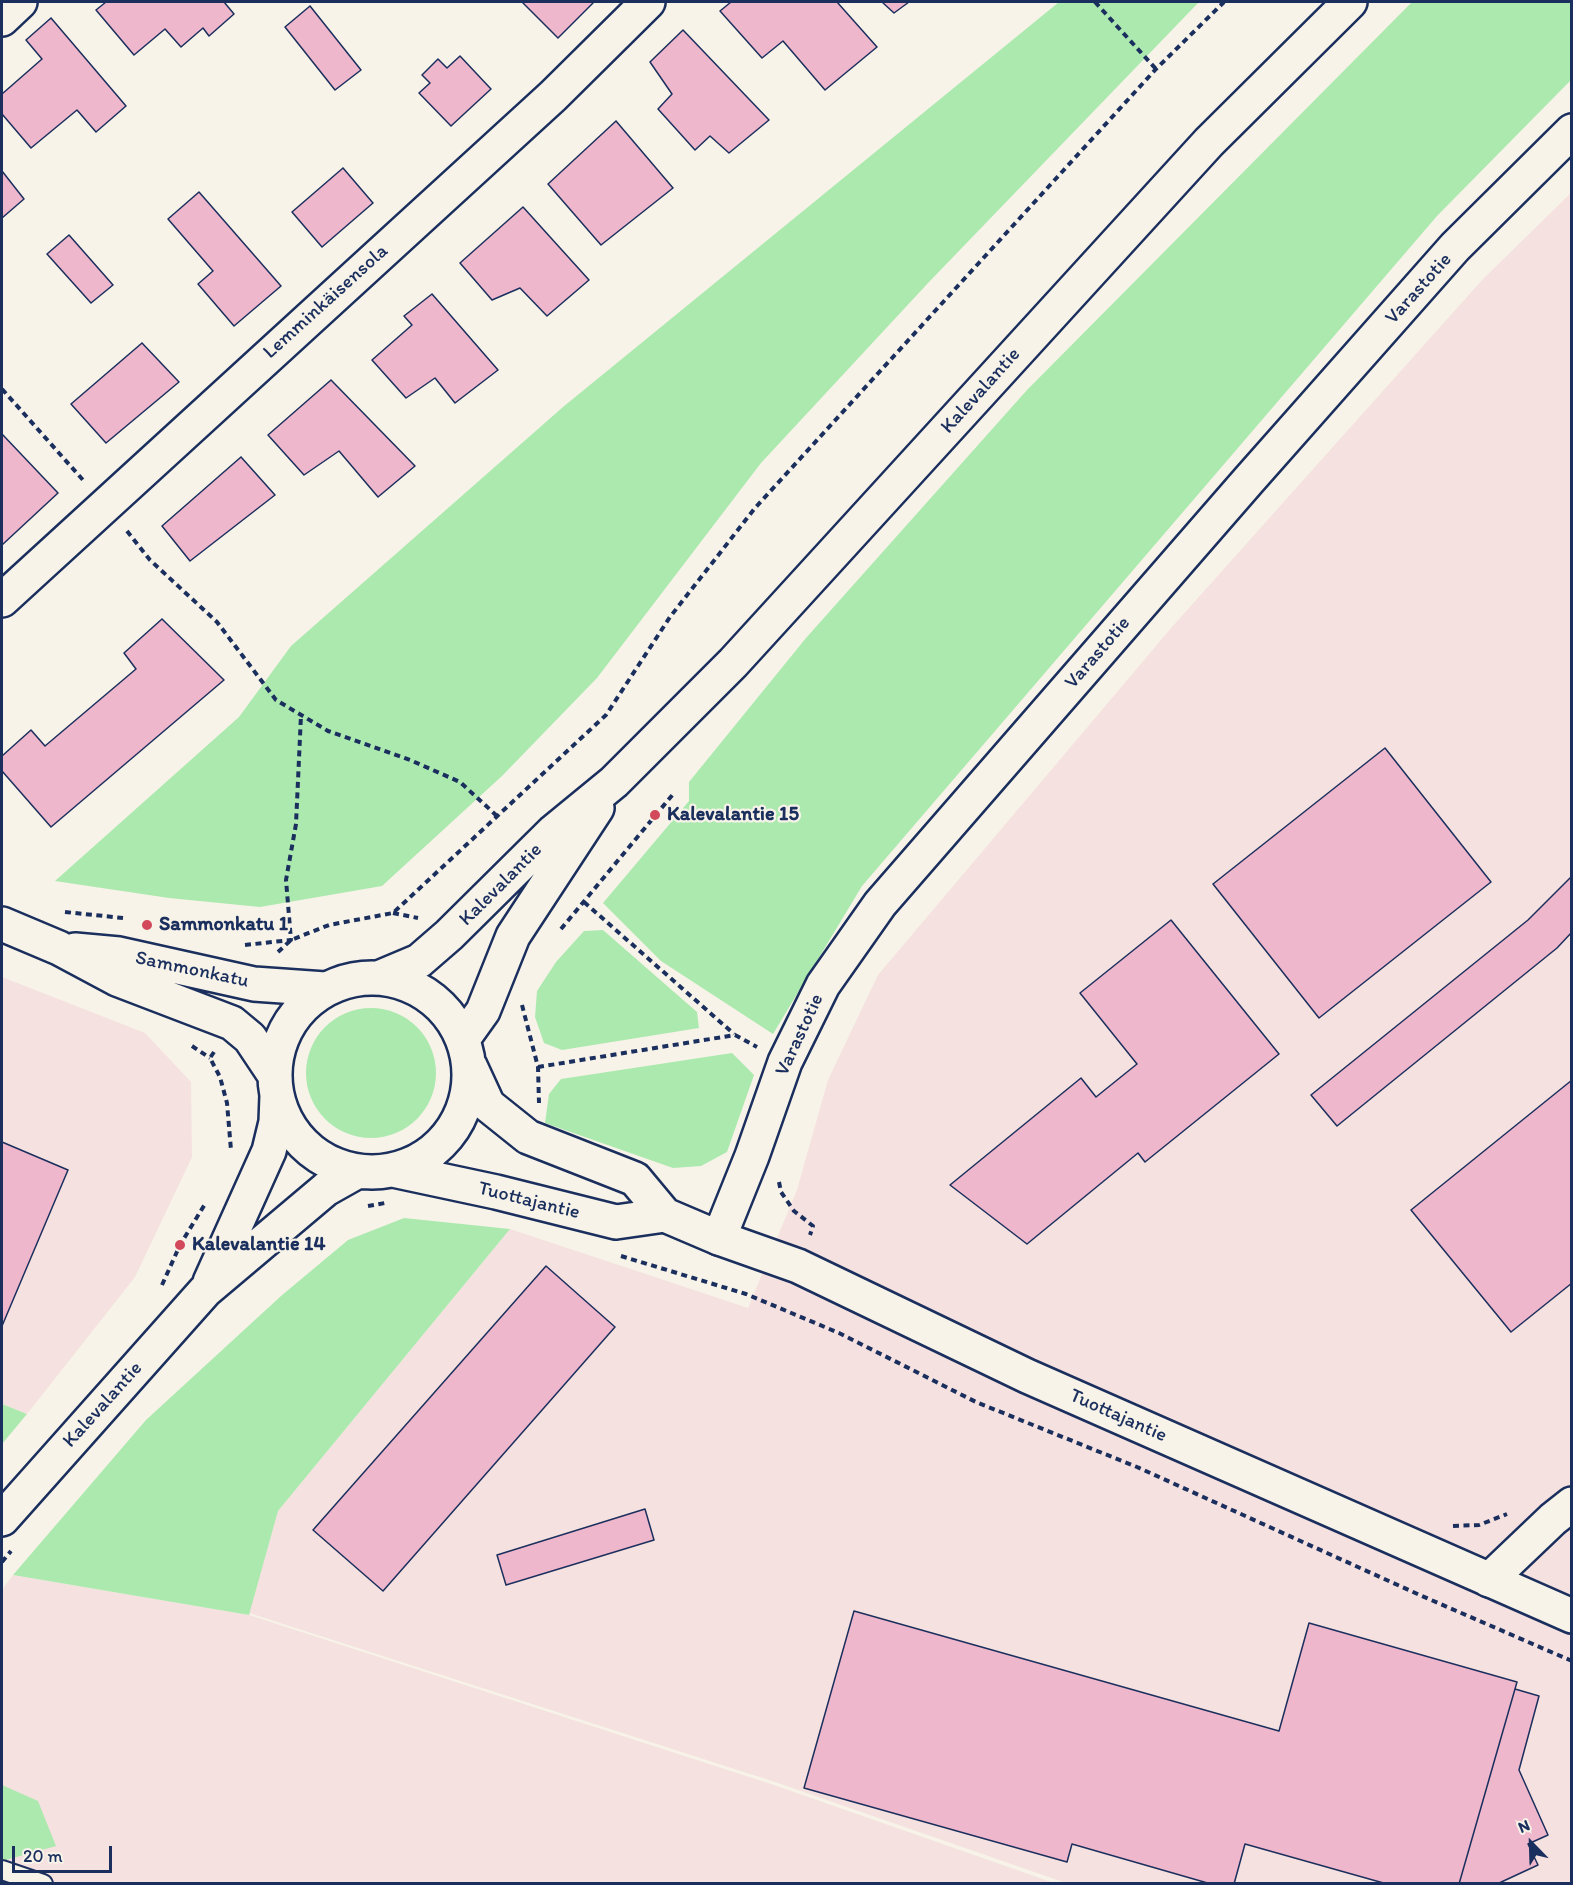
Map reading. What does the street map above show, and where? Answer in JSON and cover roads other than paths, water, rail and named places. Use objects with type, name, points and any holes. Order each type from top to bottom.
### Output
[{"type":"street","points":[[2,19],[20,2]]},
{"type":"street","name":"Lemminkäisensola","points":[[2,600],[553,96],[648,2]]},
{"type":"street","name":"Kalevalantie","points":[[381,977],[419,962],[466,920],[553,832],[614,783],[733,663],[1209,142],[1350,2]]},
{"type":"street","name":"Varastotie","points":[[719,1238],[752,1156],[785,1062],[824,985],[880,904],[1248,481],[1455,248],[1572,131]]},
{"type":"street","name":"Kalevalantie","points":[[467,1052],[513,936],[614,783]]},
{"type":"street","name":"Sammonkatu","points":[[2,924],[59,948],[117,979],[232,1023],[250,1038],[275,1084]]},
{"type":"street","name":"Sammonkatu","points":[[59,948],[119,954],[254,984],[325,989]]},
{"type":"street","points":[[381,977],[408,983],[431,996],[450,1016],[467,1052],[468,1094],[459,1120],[442,1143],[420,1160],[393,1170],[358,1171],[335,1165],[314,1153],[297,1137],[284,1117],[275,1084],[278,1049],[288,1025],[304,1004],[325,989],[352,979],[381,977]]},
{"type":"street","name":"Tuottajantie","points":[[467,1052],[488,1105],[528,1137],[635,1179],[665,1215],[719,1238],[798,1266],[1027,1376],[1572,1616]]},
{"type":"street","name":"Kalevalantie","points":[[205,1291],[269,1152],[276,1122],[275,1084]]},
{"type":"street","name":"Tuottajantie","points":[[393,1170],[616,1222],[665,1215]]},
{"type":"street","name":"Kalevalantie","points":[[2,1519],[205,1291],[326,1189],[358,1171]]},
{"type":"street","points":[[1489,1580],[1552,1519],[1572,1504]]},
{"type":"lane","points":[[2,1870],[43,1884]]},
{"type":"place","name":"Kalevalantie 15","points":[[655,815]]},
{"type":"place","name":"Sammonkatu 1","points":[[147,925]]},
{"type":"place","name":"Kalevalantie 14","points":[[180,1245]]}]
